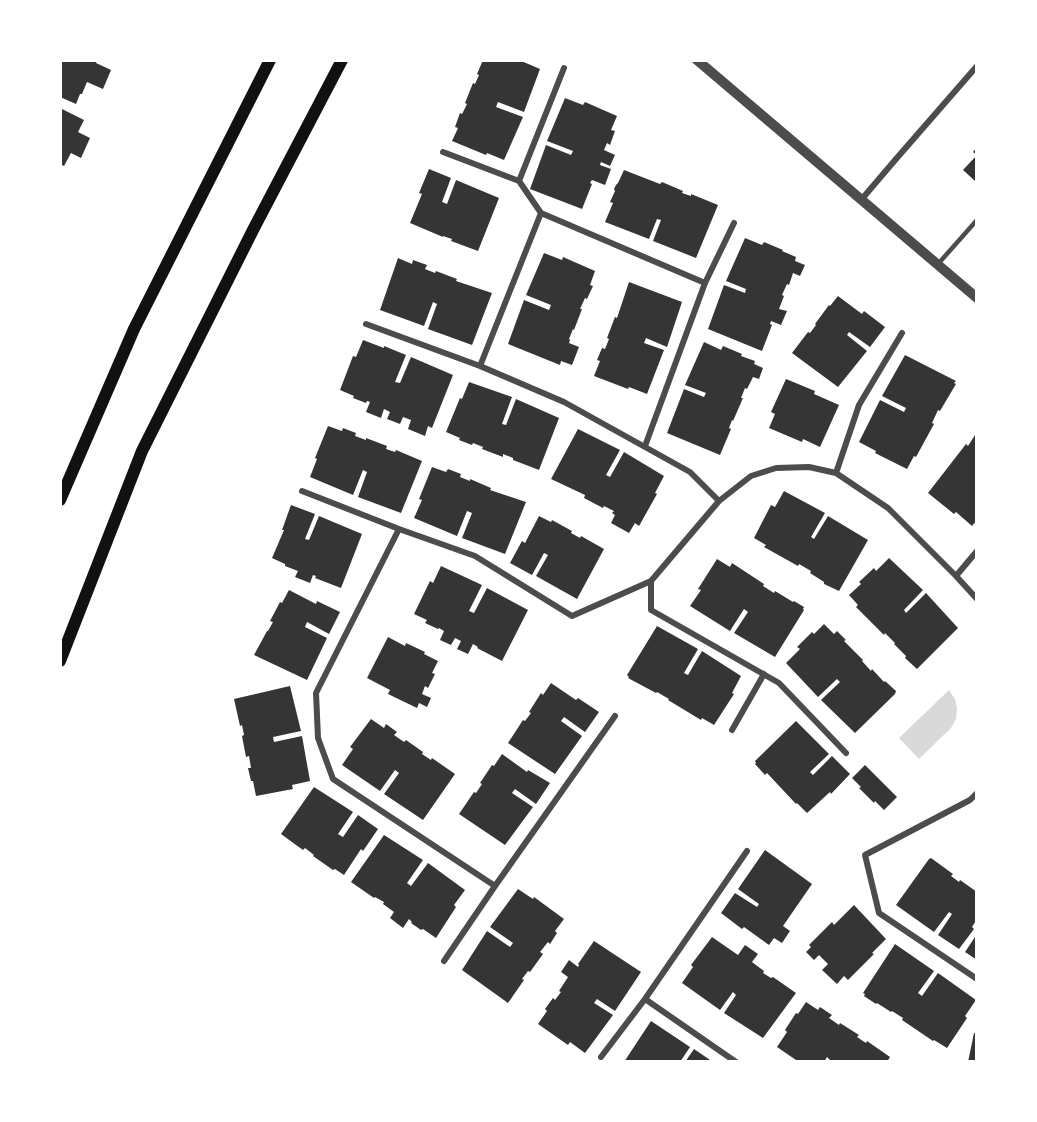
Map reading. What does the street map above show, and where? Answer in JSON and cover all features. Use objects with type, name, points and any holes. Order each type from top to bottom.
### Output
[{"type":"main road","points":[[60,500],[134,329],[270,60]]},
{"type":"main road","points":[[60,661],[142,451],[254,228],[342,60]]},
{"type":"street","points":[[697,60],[977,298]]},
{"type":"street","points":[[861,200],[977,66]]},
{"type":"street","points":[[519,181],[564,68]]},
{"type":"street","points":[[443,152],[519,181],[541,213],[705,283]]},
{"type":"street","points":[[480,366],[541,213]]},
{"type":"street","points":[[645,446],[705,283],[734,223]]},
{"type":"street","points":[[366,324],[480,366],[564,402],[690,472],[719,501]]},
{"type":"street","points":[[836,474],[858,405],[902,333]]},
{"type":"street","points":[[302,491],[475,556],[572,616],[651,581],[719,501],[752,476],[776,468],[809,467],[836,474],[888,508],[977,599]]},
{"type":"street","points":[[399,529],[316,693],[318,738],[333,778],[495,886]]},
{"type":"street","points":[[956,576],[977,551]]},
{"type":"street","points":[[651,581],[651,610],[779,683],[846,753]]},
{"type":"street","points":[[732,730],[764,674]]},
{"type":"street","points":[[444,962],[615,716]]},
{"type":"street","points":[[977,794],[970,800],[865,855],[879,913],[977,979]]},
{"type":"street","points":[[601,1057],[645,999],[747,851]]},
{"type":"street","points":[[645,999],[736,1062]]},
{"type":"lane","points":[[938,264],[977,220]]},
{"type":"shaded area","points":[[949,690],[955,699],[956,719],[951,728],[919,759],[899,738]]},
{"type":"building","points":[[60,60],[94,60],[111,70],[103,89],[87,82],[76,104],[60,97]]},
{"type":"building","points":[[483,60],[519,60],[540,69],[524,112],[498,102],[496,107],[523,117],[504,160],[452,141],[458,128],[455,127],[460,113],[462,114],[467,104],[465,103],[479,75],[477,74]]},
{"type":"building","points":[[565,98],[583,105],[585,102],[617,116],[611,130],[615,131],[610,145],[607,143],[604,150],[615,155],[610,166],[601,162],[600,165],[611,169],[605,185],[592,180],[582,209],[530,189],[546,145],[571,155],[573,151],[547,141]]},
{"type":"building","points":[[60,108],[84,120],[78,132],[90,138],[81,158],[71,153],[64,166],[60,164]]},
{"type":"building","points":[[977,155],[977,179],[975,181],[963,170]]},
{"type":"building","points":[[429,169],[451,178],[442,202],[447,204],[456,180],[499,198],[478,251],[410,223]]},
{"type":"building","points":[[624,170],[660,184],[662,182],[683,191],[682,193],[691,196],[691,194],[718,205],[696,258],[653,241],[661,220],[657,219],[649,239],[605,222],[613,203],[610,202],[614,189]]},
{"type":"building","points":[[745,238],[762,245],[764,242],[783,250],[796,257],[795,261],[805,265],[800,276],[793,273],[789,285],[787,284],[779,309],[787,311],[781,325],[771,321],[772,325],[762,351],[708,329],[724,285],[745,293],[746,289],[726,281]]},
{"type":"building","points":[[544,253],[562,260],[563,257],[595,271],[590,285],[593,286],[580,309],[582,309],[569,339],[569,343],[579,347],[572,365],[561,361],[560,365],[508,344],[524,300],[549,310],[551,305],[526,295]]},
{"type":"building","points":[[398,258],[412,264],[413,260],[427,265],[425,269],[435,273],[436,271],[457,279],[456,281],[492,293],[472,345],[428,329],[437,304],[433,302],[424,326],[380,310]]},
{"type":"building","points":[[629,282],[682,302],[667,347],[646,338],[644,343],[664,350],[647,394],[594,376],[600,361],[597,360],[602,348],[605,349],[609,339],[607,338],[615,317],[617,318]]},
{"type":"building","points":[[838,296],[862,314],[864,311],[885,327],[870,347],[849,332],[847,335],[867,351],[838,387],[792,353]]},
{"type":"building","points":[[363,340],[406,355],[395,382],[400,383],[411,357],[453,375],[432,428],[428,426],[425,436],[408,429],[411,420],[403,417],[400,424],[387,419],[390,412],[384,409],[381,418],[366,412],[370,402],[366,403],[353,398],[354,396],[340,390],[353,356],[356,357]]},
{"type":"building","points":[[704,342],[721,350],[723,346],[742,354],[741,356],[755,361],[754,364],[763,368],[759,379],[753,377],[747,389],[745,388],[720,455],[667,433],[684,389],[704,397],[706,393],[685,385]]},
{"type":"building","points":[[905,355],[956,381],[940,411],[938,410],[932,423],[934,424],[916,457],[914,456],[907,469],[859,442],[880,400],[904,412],[906,408],[882,396]]},
{"type":"building","points":[[786,379],[815,391],[814,394],[839,405],[820,447],[769,428],[775,414],[771,412]]},
{"type":"building","points":[[469,382],[512,397],[502,424],[506,425],[516,399],[559,418],[539,470],[503,454],[503,457],[473,443],[472,445],[459,440],[460,438],[446,432]]},
{"type":"building","points":[[328,426],[342,431],[343,428],[356,433],[355,436],[387,446],[386,449],[395,452],[396,450],[422,461],[401,513],[358,497],[367,472],[363,470],[353,495],[310,477]]},
{"type":"building","points":[[578,429],[620,450],[606,475],[610,477],[624,452],[664,476],[639,526],[635,523],[629,533],[611,523],[615,515],[612,513],[614,511],[604,506],[603,508],[584,498],[585,495],[551,479]]},
{"type":"building","points":[[977,432],[977,520],[972,526],[928,493]]},
{"type":"building","points":[[432,467],[446,472],[448,469],[461,474],[460,477],[491,488],[490,490],[526,502],[505,554],[462,538],[472,513],[467,511],[457,536],[414,518]]},
{"type":"building","points":[[784,491],[825,513],[811,537],[814,539],[828,516],[868,540],[839,591],[824,584],[810,573],[811,571],[764,547],[766,545],[754,538],[771,505],[775,507]]},
{"type":"building","points":[[291,505],[315,514],[305,539],[309,540],[319,516],[362,534],[341,588],[315,578],[316,576],[313,575],[310,583],[295,577],[298,571],[272,558],[284,530],[282,530]]},
{"type":"building","points":[[539,516],[551,522],[552,520],[572,531],[571,533],[604,549],[577,599],[536,576],[548,555],[544,553],[532,575],[510,563],[522,541],[525,543]]},
{"type":"building","points":[[889,558],[923,590],[904,610],[906,613],[926,593],[958,628],[917,669],[905,658],[906,656],[895,643],[856,607],[858,605],[849,595],[874,568],[876,571]]},
{"type":"building","points":[[717,559],[730,567],[732,563],[774,593],[775,591],[804,607],[775,657],[734,633],[748,612],[744,609],[730,631],[690,606]]},
{"type":"building","points":[[441,566],[482,585],[469,611],[474,613],[487,588],[528,610],[502,661],[473,644],[468,654],[457,649],[461,641],[455,638],[451,645],[440,640],[444,631],[425,623],[427,620],[414,614],[430,581],[433,583]]},
{"type":"building","points":[[289,590],[316,604],[317,601],[340,612],[329,634],[307,622],[305,627],[327,638],[307,680],[254,655],[273,622],[270,621],[280,602],[282,603]]},
{"type":"building","points":[[824,624],[834,634],[837,631],[871,671],[872,669],[896,691],[855,733],[821,700],[840,682],[837,679],[818,697],[786,663],[800,649],[797,647]]},
{"type":"building","points":[[657,626],[698,649],[684,673],[688,675],[702,651],[741,676],[732,693],[734,694],[714,725],[702,718],[701,720],[657,692],[628,678],[627,675]]},
{"type":"building","points":[[388,637],[405,646],[406,643],[425,652],[424,654],[438,661],[432,673],[435,674],[428,688],[425,686],[422,694],[431,698],[427,707],[419,703],[417,708],[388,694],[390,690],[367,678]]},
{"type":"building","points":[[551,683],[599,712],[585,732],[564,717],[561,721],[582,736],[555,774],[508,743],[523,720],[525,721],[531,713],[529,712],[541,693],[543,695]]},
{"type":"building","points":[[290,686],[301,731],[273,737],[274,742],[302,736],[310,781],[292,785],[293,789],[256,796],[248,768],[251,768],[249,756],[246,757],[242,725],[240,726],[234,699]]},
{"type":"building","points":[[371,719],[384,728],[386,724],[397,732],[394,735],[404,742],[406,740],[423,752],[422,754],[455,774],[423,820],[384,794],[399,773],[395,770],[380,791],[342,765],[353,749],[350,747]]},
{"type":"building","points":[[796,721],[829,754],[810,772],[813,775],[832,756],[850,774],[831,794],[830,792],[807,813],[755,764],[755,761]]},
{"type":"building","points":[[502,754],[527,772],[528,770],[550,783],[536,804],[515,789],[512,793],[533,807],[505,845],[459,814]]},
{"type":"building","points":[[865,765],[897,797],[884,810],[859,788],[861,787],[852,778]]},
{"type":"building","points":[[314,787],[353,812],[338,834],[343,837],[358,815],[378,829],[344,875],[333,870],[305,848],[303,850],[281,834]]},
{"type":"building","points":[[384,835],[423,860],[407,883],[411,886],[428,863],[465,890],[436,938],[411,923],[409,919],[403,928],[390,918],[394,912],[383,904],[384,902],[351,882]]},
{"type":"building","points":[[765,850],[812,884],[783,926],[790,931],[782,943],[774,938],[769,945],[721,913],[735,893],[757,907],[759,904],[738,889]]},
{"type":"building","points":[[931,858],[953,874],[951,876],[959,882],[960,880],[977,892],[977,919],[972,927],[974,929],[959,949],[938,935],[952,914],[949,912],[934,932],[896,905]]},
{"type":"building","points":[[518,889],[533,899],[534,897],[564,919],[555,931],[557,933],[550,944],[548,942],[540,952],[543,954],[522,979],[524,980],[508,1003],[462,970],[487,931],[510,947],[513,943],[490,927]]},
{"type":"building","points":[[854,905],[886,939],[848,980],[844,976],[837,984],[822,970],[828,964],[819,955],[814,960],[806,952],[811,947],[809,945],[832,922],[834,925]]},
{"type":"building","points":[[977,934],[977,960],[965,952]]},
{"type":"building","points":[[712,937],[738,955],[745,945],[758,954],[752,962],[764,971],[763,973],[796,993],[763,1038],[724,1013],[736,995],[733,992],[720,1010],[682,983],[693,967],[691,965]]},
{"type":"building","points":[[594,941],[641,972],[615,1011],[597,999],[594,1003],[613,1015],[585,1053],[570,1042],[568,1045],[538,1024],[547,1011],[545,1009],[561,992],[559,991],[568,977],[561,972],[569,960],[578,967]]},
{"type":"building","points":[[895,944],[934,971],[918,993],[922,996],[938,973],[976,1000],[947,1048],[933,1041],[892,1011],[864,996],[863,993]]},
{"type":"building","points":[[806,1002],[818,1010],[820,1007],[832,1015],[829,1018],[859,1035],[857,1037],[890,1057],[887,1062],[829,1062],[827,1057],[824,1062],[795,1062],[796,1060],[777,1047],[787,1032],[785,1030]]},
{"type":"building","points":[[651,1021],[690,1047],[680,1062],[624,1062]]},
{"type":"building","points":[[974,1033],[977,1034],[977,1062],[968,1062]]},
{"type":"building","points":[[694,1049],[713,1062],[685,1062]]}]
